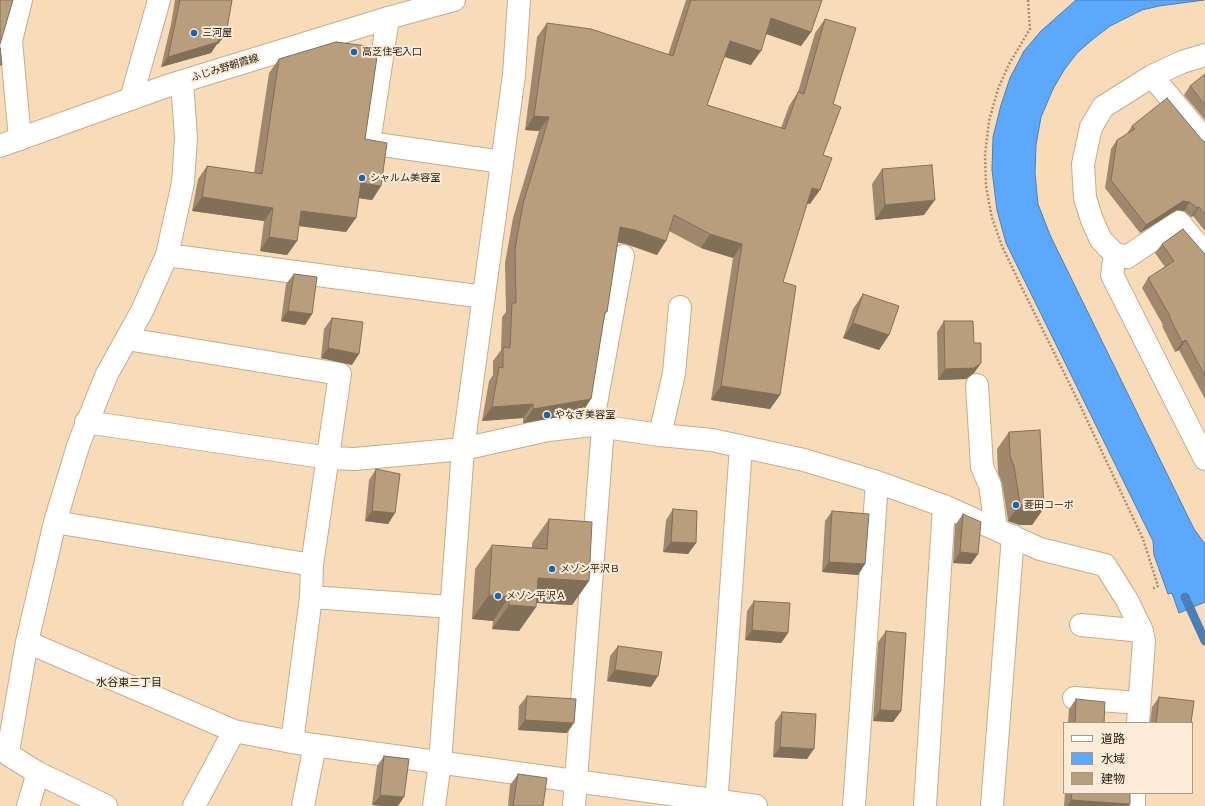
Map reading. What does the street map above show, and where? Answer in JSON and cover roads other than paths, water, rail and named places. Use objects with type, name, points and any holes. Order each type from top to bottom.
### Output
[{"type":"street","points":[[20,139],[11,41],[21,0]]},
{"type":"street","points":[[130,99],[159,0]]},
{"type":"street","name":"ふじみ野朝霞線","points":[[0,146],[130,99],[400,10],[454,0]]},
{"type":"street","points":[[434,806],[440,763],[450,607],[463,449],[514,75],[519,0]]},
{"type":"street","points":[[400,10],[369,143],[502,162]]},
{"type":"street","points":[[1205,55],[1182,62],[1152,76],[1103,107],[1091,126],[1083,164],[1085,198],[1092,220],[1101,240],[1115,254],[1127,257],[1180,222],[1205,254]]},
{"type":"street","points":[[1152,76],[1205,140]]},
{"type":"street","points":[[106,806],[38,772],[9,755],[4,747],[55,522],[86,422],[107,374],[142,311],[167,255],[183,183],[186,138],[182,82]]},
{"type":"street","points":[[1115,254],[1112,275],[1205,459]]},
{"type":"street","points":[[167,255],[484,297]]},
{"type":"street","points":[[574,806],[578,781],[598,426],[623,256]]},
{"type":"street","points":[[660,435],[674,373],[680,307]]},
{"type":"street","points":[[126,339],[340,374],[329,458],[323,486],[312,565],[311,597],[292,742]]},
{"type":"street","points":[[977,385],[982,467],[990,485],[1004,532],[992,806]]},
{"type":"street","points":[[86,422],[329,458],[355,459],[463,449],[548,430],[598,426],[660,435],[712,440],[804,460],[877,482],[944,506],[1040,549],[1105,565],[1127,600],[1142,631],[1144,641],[1139,713],[1074,698]]},
{"type":"street","points":[[716,803],[741,446]]},
{"type":"street","points":[[854,806],[877,482]]},
{"type":"street","points":[[925,806],[944,506]]},
{"type":"street","points":[[55,522],[312,565]]},
{"type":"street","points":[[311,597],[450,607]]},
{"type":"street","points":[[1081,625],[1142,631]]},
{"type":"street","points":[[27,642],[234,731],[292,742],[578,781],[716,803],[756,806]]},
{"type":"street","points":[[194,806],[234,731]]},
{"type":"street","points":[[303,806],[315,745]]},
{"type":"street","points":[[28,806],[38,772]]},
{"type":"street","points":[[1134,794],[1134,806]]},
{"type":"water","points":[[1076,0],[1204,0],[1159,6],[1142,10],[1110,26],[1093,39],[1077,53],[1064,70],[1053,89],[1041,117],[1036,145],[1035,173],[1038,204],[1050,235],[1194,529],[1205,544],[1205,602],[1179,613],[1172,593],[1168,594],[1154,555],[1153,541],[1006,243],[997,210],[992,170],[993,137],[1010,78],[1024,51],[1041,31]]},
{"type":"waterway","points":[[1185,597],[1205,641]]},
{"type":"place","name":"三河屋","points":[[194,33]]},
{"type":"place","name":"高芝住宅入口","points":[[354,52]]},
{"type":"place","name":"シャルム美容室","points":[[362,178]]},
{"type":"place","name":"やなぎ美容室","points":[[547,415]]},
{"type":"place","name":"菱田コーポ","points":[[1016,505]]},
{"type":"place","name":"メゾン平沢Ｂ","points":[[552,569]]},
{"type":"place","name":"メゾン平沢Ａ","points":[[498,596]]},
{"type":"district","name":"水谷東三丁目","points":[[129,683]]}]
